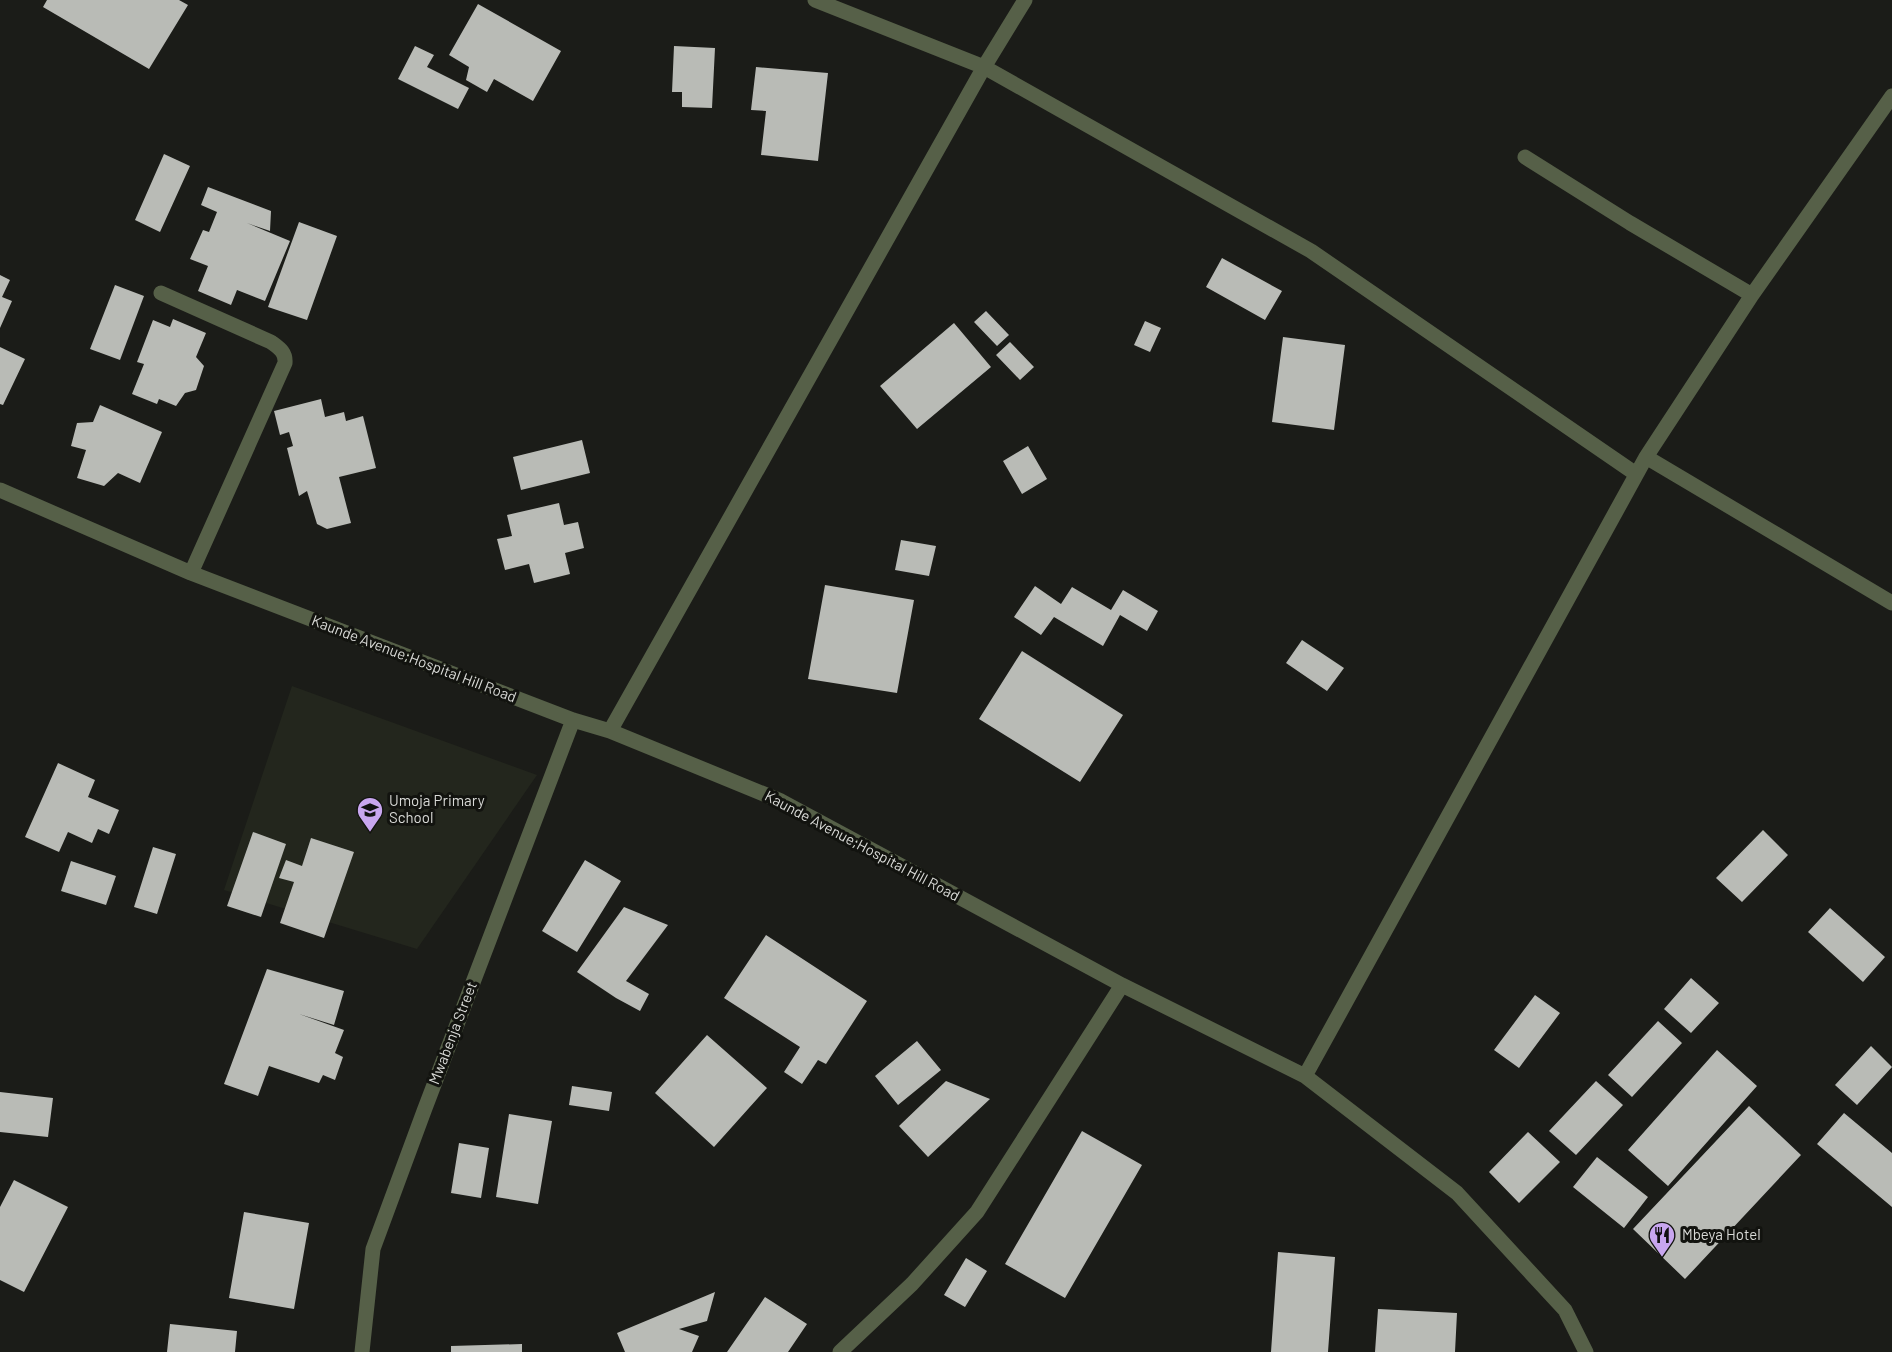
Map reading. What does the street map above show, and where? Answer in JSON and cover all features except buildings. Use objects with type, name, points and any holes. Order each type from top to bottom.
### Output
[{"type":"street","points":[[815,0],[984,67],[1311,251],[1636,474]]},
{"type":"street","points":[[610,731],[984,67],[1025,0]]},
{"type":"street","points":[[1305,1076],[1646,457],[1752,295],[1892,96]]},
{"type":"street","points":[[1525,157],[1630,223],[1752,295]]},
{"type":"street","points":[[161,293],[270,342],[282,350],[286,357],[191,573]]},
{"type":"street","points":[[1646,457],[1892,603]]},
{"type":"street","name":"Kaunde Avenue;Hospital Hill Road","points":[[0,490],[191,573],[573,720],[610,731],[781,801],[1122,985],[1305,1076],[1457,1193],[1565,1310],[1586,1352]]},
{"type":"street","name":"Mwabenja Street","points":[[362,1352],[373,1250],[573,720]]},
{"type":"street","points":[[840,1352],[912,1284],[977,1212],[1122,985]]},
{"type":"shaded area","name":"Umoja Primary School","points":[[292,686],[537,775],[417,949],[224,890]]},
{"type":"place","name":"Umoja Primary School","points":[[370,833]]},
{"type":"place","name":"Mbeya Hotel","points":[[1662,1258]]}]
